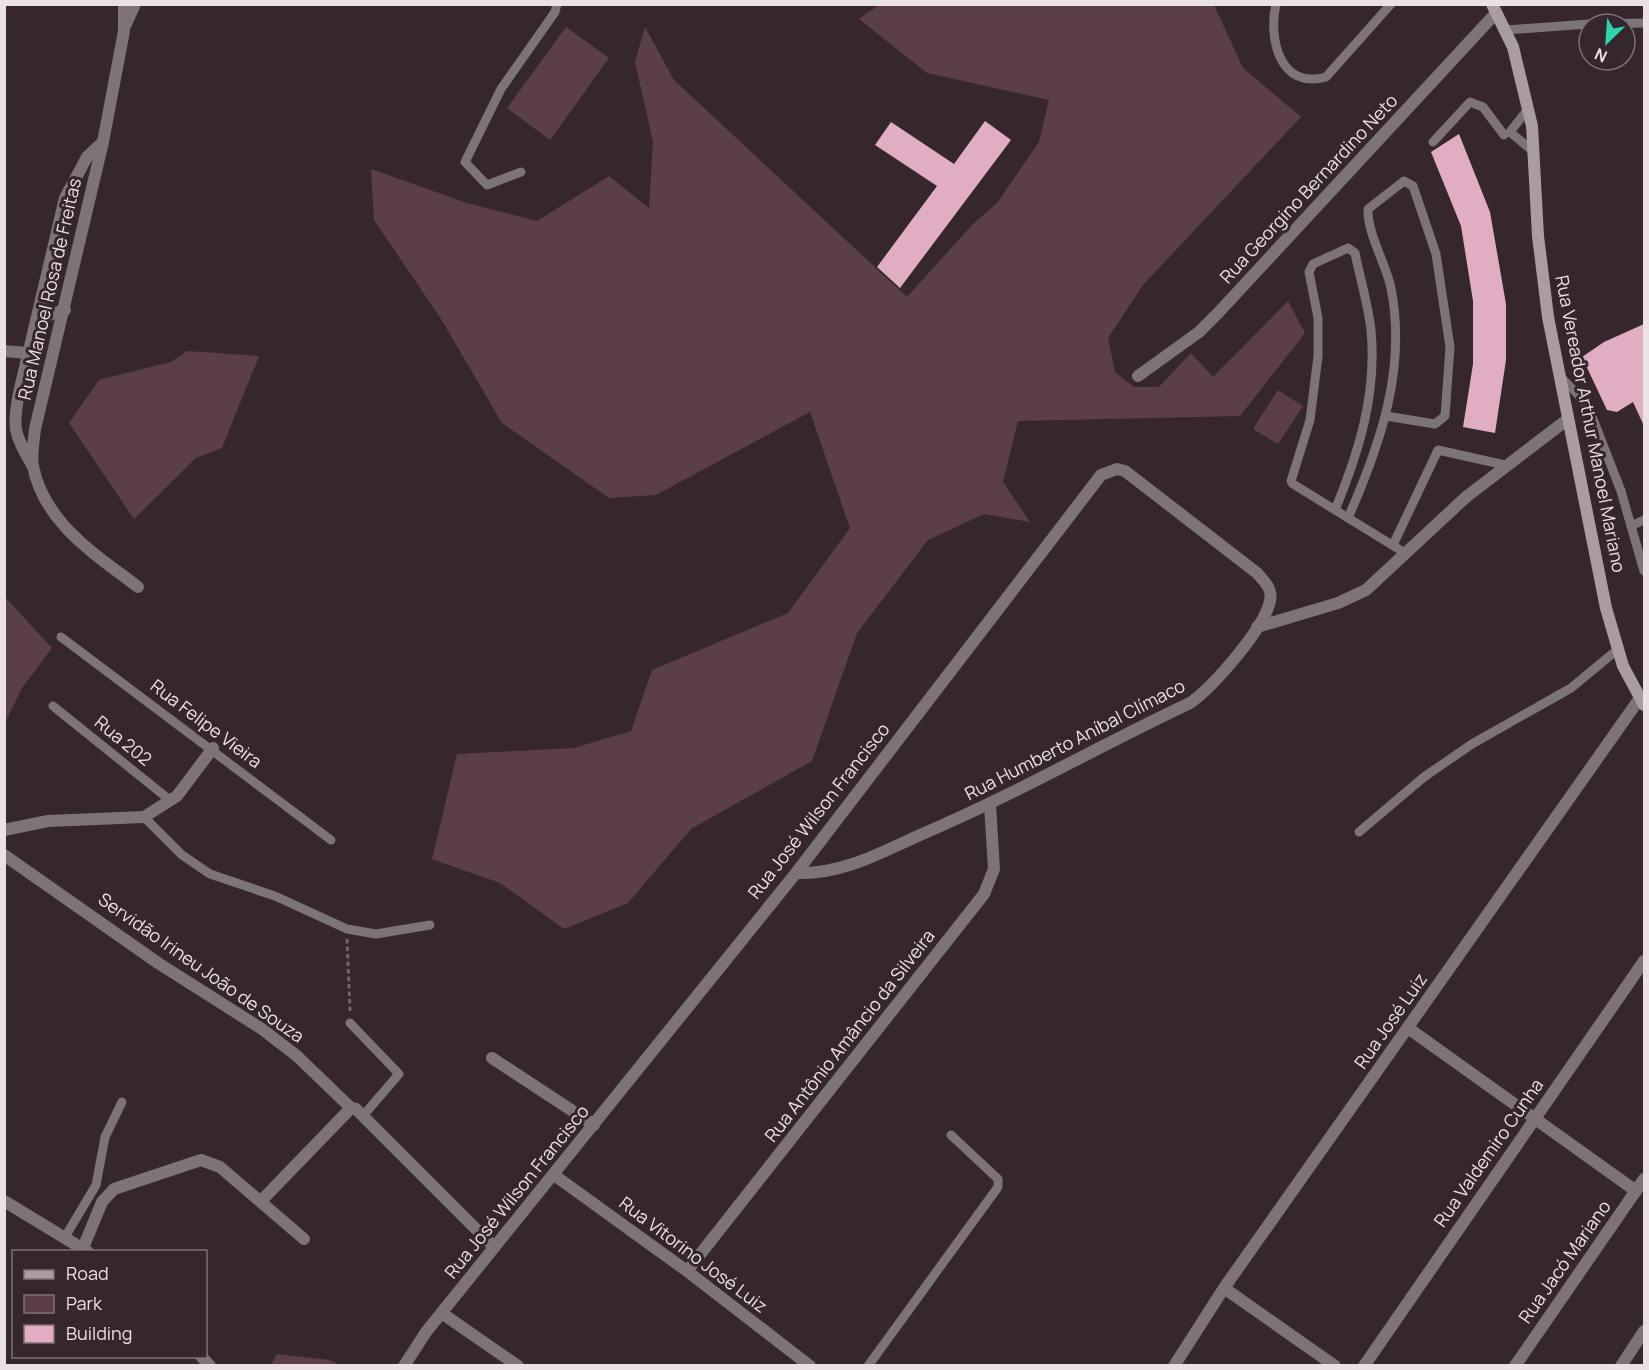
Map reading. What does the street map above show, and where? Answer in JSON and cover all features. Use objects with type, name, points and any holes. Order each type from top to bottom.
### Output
[{"type":"main road","name":"Rua Vereador Arthur Manoel Mariano","points":[[1494,9],[1517,62],[1528,109],[1534,152],[1538,236],[1548,317],[1617,650],[1642,702]]},
{"type":"street","name":"Rua Manoel Rosa de Freitas","points":[[124,4],[124,31],[104,142],[35,429],[32,465],[45,504],[74,537],[138,587]]},
{"type":"street","name":"Rua Manoel Rosa de Freitas","points":[[124,31],[135,4]]},
{"type":"street","name":"Rua Georgino Bernardino Neto","points":[[1138,376],[1199,332],[1219,312],[1494,9]]},
{"type":"street","points":[[32,465],[18,439],[14,421],[28,353],[65,198],[87,157],[104,142]]},
{"type":"street","points":[[37,319],[64,310]]},
{"type":"street","points":[[4,351],[28,353]]},
{"type":"street","points":[[1257,627],[1353,597],[1379,580],[1505,465],[1568,419]]},
{"type":"street","name":"Rua José Wilson Francisco","points":[[404,1365],[426,1332],[444,1314],[494,1247],[796,873],[1101,475],[1109,470],[1125,471],[1257,573],[1271,593],[1270,602],[1257,627]]},
{"type":"street","name":"Rua Humberto Aníbal Clímaco","points":[[796,873],[826,872],[841,868],[990,805],[1190,703],[1213,684],[1257,627]]},
{"type":"street","name":"Rua José Luiz","points":[[1174,1365],[1224,1288],[1642,702]]},
{"type":"street","points":[[4,830],[48,821],[144,817],[171,801],[195,775],[213,748]]},
{"type":"street","name":"Rua Antônio Amâncio da Silveira","points":[[687,1271],[984,894],[994,869],[990,805]]},
{"type":"street","name":"Servidão Irineu João de Souza","points":[[4,855],[85,909],[158,963],[262,1029],[297,1056],[351,1108],[356,1109],[494,1247]]},
{"type":"street","name":"Rua Valdemiro Cunha","points":[[1364,1365],[1644,960]]},
{"type":"street","points":[[1408,1028],[1636,1191]]},
{"type":"street","points":[[492,1058],[594,1125]]},
{"type":"street","points":[[261,1201],[351,1108]]},
{"type":"street","points":[[4,1200],[86,1250],[102,1202],[114,1189],[195,1161],[207,1160],[261,1201],[304,1239]]},
{"type":"street","name":"Rua Vitorino José Luiz","points":[[554,1175],[687,1271],[810,1365]]},
{"type":"street","name":"Rua Jacó Mariano","points":[[1515,1365],[1644,1179]]},
{"type":"street","points":[[1224,1288],[1335,1365]]},
{"type":"street","points":[[444,1314],[518,1365]]},
{"type":"street","points":[[1621,1365],[1644,1331]]},
{"type":"lane","points":[[522,172],[487,185],[466,167],[465,162],[501,89],[555,12],[557,4]]},
{"type":"lane","points":[[1276,4],[1272,32],[1286,67],[1297,77],[1312,81],[1326,77],[1392,4]]},
{"type":"lane","points":[[1505,30],[1577,25]]},
{"type":"lane","points":[[1433,142],[1470,102],[1483,107],[1504,135]]},
{"type":"lane","points":[[1528,109],[1510,132],[1534,152]]},
{"type":"lane","points":[[1348,518],[1374,458],[1386,416],[1397,347],[1391,288],[1368,209],[1404,181],[1413,186],[1436,254],[1450,347],[1444,416],[1441,421],[1436,424],[1386,416]]},
{"type":"lane","points":[[1335,510],[1365,427],[1372,379],[1371,330],[1355,253],[1348,248],[1310,267],[1318,318],[1318,356],[1310,420],[1291,477],[1293,484],[1335,510],[1348,518],[1406,553]]},
{"type":"lane","points":[[1561,377],[1583,400],[1591,414],[1644,567]]},
{"type":"lane","points":[[1393,545],[1438,450],[1505,465]]},
{"type":"lane","points":[[1631,526],[1644,520]]},
{"type":"lane","name":"Rua Felipe Vieira","points":[[61,637],[213,748],[331,840]]},
{"type":"lane","points":[[1359,832],[1425,777],[1472,744],[1571,687],[1617,650]]},
{"type":"lane","name":"Rua 202","points":[[53,706],[171,801]]},
{"type":"lane","points":[[144,817],[182,855],[210,874],[275,896],[346,928],[376,934],[430,925]]},
{"type":"lane","points":[[350,1023],[399,1074],[362,1117]]},
{"type":"lane","points":[[65,1237],[96,1185],[105,1137],[122,1102]]},
{"type":"lane","points":[[868,1365],[998,1186],[998,1179],[951,1135]]},
{"type":"path","points":[[346,928],[350,1023]]},
{"type":"green space","points":[[879,5],[1214,5],[1243,68],[1301,117],[1143,285],[1108,338],[1115,372],[1134,387],[1159,387],[1191,353],[1213,377],[1288,301],[1305,333],[1240,416],[1018,421],[1003,482],[1030,522],[984,514],[928,540],[857,633],[812,761],[691,829],[628,903],[564,929],[500,883],[432,859],[457,754],[574,748],[631,731],[652,670],[788,613],[850,528],[810,412],[656,495],[609,498],[502,423],[441,319],[374,220],[371,169],[467,203],[537,221],[609,176],[649,208],[653,142],[635,62],[645,27],[674,80],[907,297],[972,225],[997,203],[1039,142],[1049,100],[927,73],[859,19]]},
{"type":"green space","points":[[566,27],[609,58],[550,140],[507,108]]},
{"type":"green space","points":[[187,351],[259,356],[222,448],[196,458],[134,519],[69,423],[99,380],[171,362]]},
{"type":"green space","points":[[1278,390],[1303,406],[1278,444],[1253,429]]},
{"type":"green space","points":[[5,597],[52,648],[22,688],[5,723]]},
{"type":"green space","points":[[277,1354],[329,1360],[340,1365],[271,1365]]},
{"type":"building","points":[[985,121],[1011,140],[900,288],[877,267],[937,186],[875,145],[891,122],[954,164]]},
{"type":"building","points":[[1459,134],[1490,212],[1506,304],[1506,360],[1495,433],[1463,427],[1473,364],[1473,301],[1461,226],[1431,152]]},
{"type":"building","points":[[1644,324],[1644,426],[1633,402],[1617,412],[1607,410],[1582,357],[1604,342]]}]
